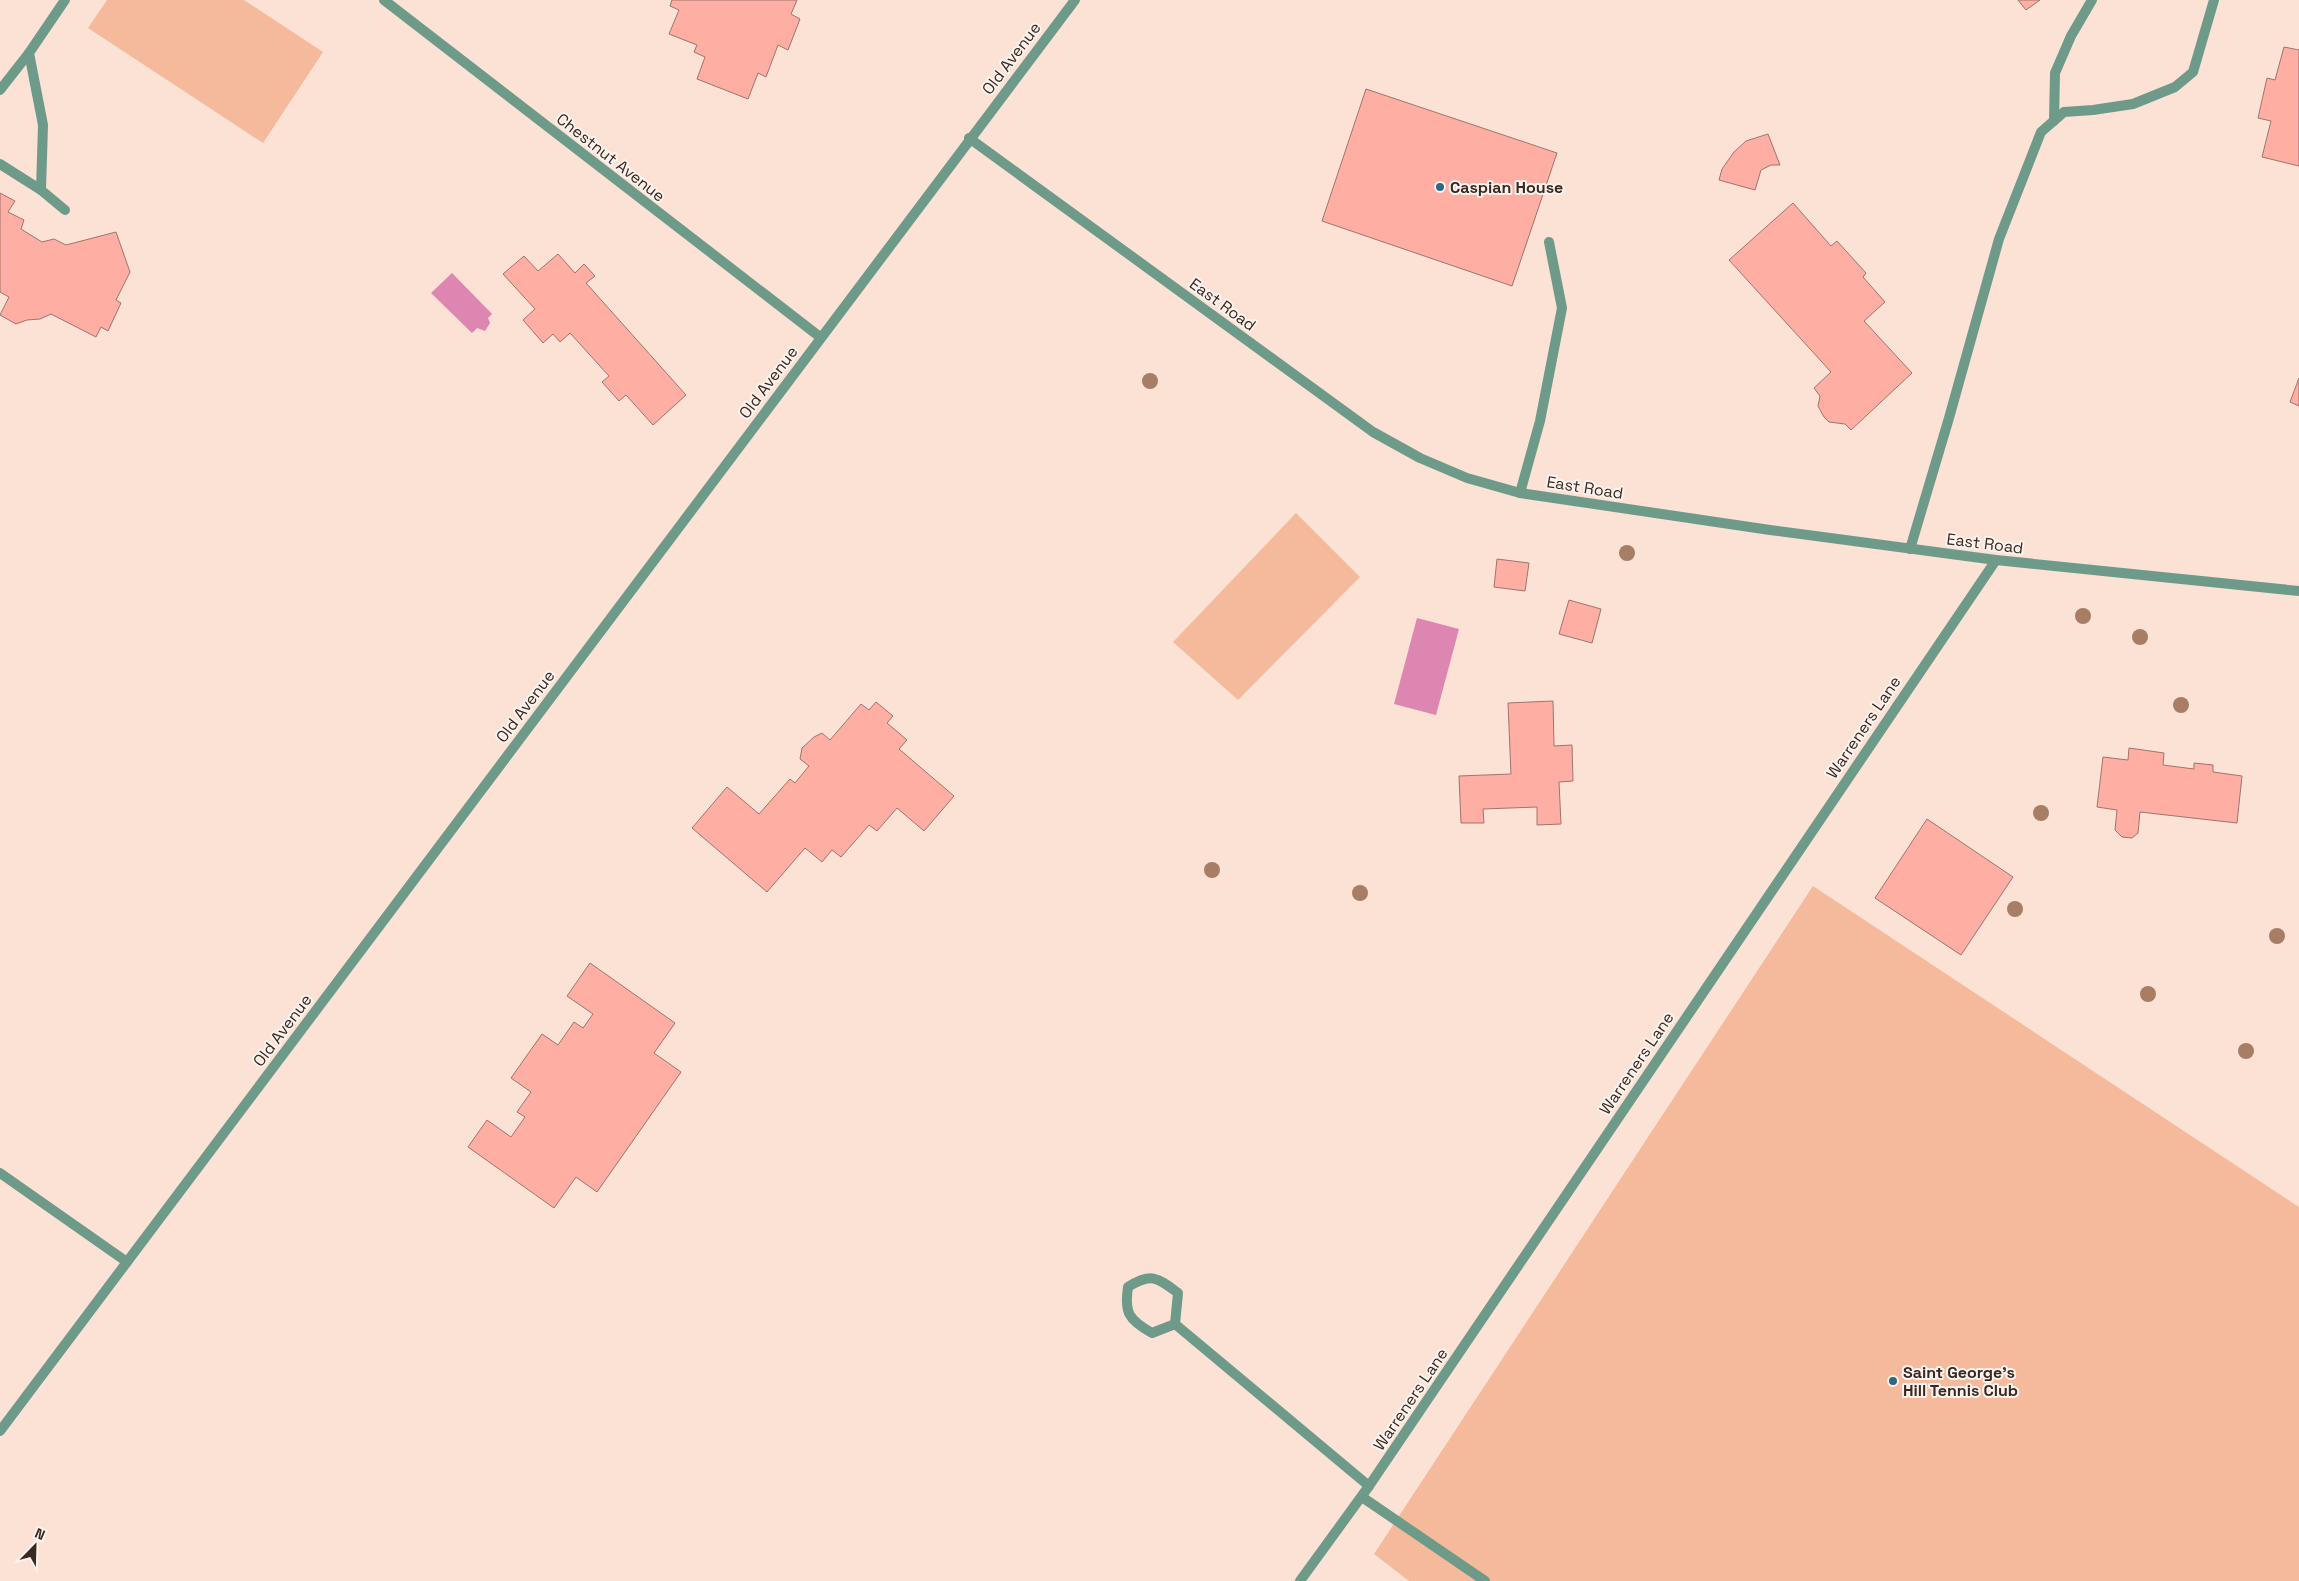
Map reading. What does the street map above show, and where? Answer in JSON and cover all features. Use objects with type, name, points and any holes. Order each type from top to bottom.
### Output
[{"type":"street","points":[[0,90],[65,0]]},
{"type":"street","name":"Chestnut Avenue","points":[[384,0],[820,337]]},
{"type":"street","name":"Old Avenue","points":[[0,1431],[969,138],[1075,0]]},
{"type":"street","points":[[2054,120],[2055,73],[2071,36],[2092,0]]},
{"type":"street","points":[[1910,549],[1999,239],[2042,132],[2064,112],[2133,104],[2175,87],[2193,72],[2214,0]]},
{"type":"street","points":[[29,52],[43,125],[41,190]]},
{"type":"street","name":"East Road","points":[[969,138],[1373,432],[1420,458],[1467,478],[1520,492],[1910,549],[1996,560],[2299,591]]},
{"type":"street","points":[[0,164],[41,190],[66,210]]},
{"type":"street","points":[[1520,492],[1540,421],[1562,308],[1549,242]]},
{"type":"street","name":"Warreners Lane","points":[[1300,1581],[1362,1497],[1996,560]]},
{"type":"street","points":[[0,1172],[127,1262]]},
{"type":"street","points":[[1150,1277],[1160,1279],[1178,1293],[1175,1324],[1152,1333],[1134,1322],[1126,1306],[1128,1287],[1150,1277]]},
{"type":"street","points":[[1175,1324],[1369,1486]]},
{"type":"street","points":[[1362,1497],[1485,1581]]},
{"type":"shaded area","points":[[107,0],[244,0],[323,52],[263,143],[88,28]]},
{"type":"shaded area","points":[[452,273],[492,314],[488,318],[490,323],[485,331],[477,328],[472,333],[431,293]]},
{"type":"shaded area","points":[[1296,513],[1360,577],[1238,700],[1173,642]]},
{"type":"shaded area","points":[[1417,618],[1459,629],[1436,715],[1394,704]]},
{"type":"shaded area","name":"Saint George's Hill Tennis Club","points":[[1813,886],[2299,1207],[2299,1581],[1409,1581],[1374,1554]]},
{"type":"building","points":[[672,0],[797,0],[791,14],[800,19],[788,50],[778,45],[766,77],[758,73],[748,99],[697,79],[705,57],[694,52],[697,45],[669,34],[679,10],[670,6]]},
{"type":"building","points":[[2018,0],[2040,0],[2026,10]]},
{"type":"building","points":[[2284,47],[2299,50],[2299,166],[2262,157],[2271,121],[2258,118],[2267,78],[2275,80]]},
{"type":"building","name":"Caspian House","points":[[1366,89],[1557,153],[1512,286],[1322,221]]},
{"type":"building","points":[[1768,134],[1780,165],[1771,165],[1761,170],[1755,190],[1719,180],[1722,169],[1734,152],[1746,141]]},
{"type":"building","points":[[0,193],[15,201],[8,212],[24,220],[21,229],[42,242],[54,239],[66,245],[116,232],[130,272],[116,300],[121,303],[108,331],[101,327],[96,337],[51,314],[40,319],[27,320],[16,324],[0,315],[9,297],[0,292]]},
{"type":"building","points":[[1793,203],[1831,246],[1837,241],[1866,273],[1863,277],[1885,302],[1864,321],[1912,373],[1851,430],[1845,424],[1829,422],[1818,406],[1820,396],[1814,388],[1831,372],[1729,260]]},
{"type":"building","points":[[558,254],[575,273],[584,264],[595,276],[586,283],[686,395],[653,425],[626,395],[619,401],[602,382],[609,376],[570,333],[560,342],[553,334],[543,343],[523,320],[535,309],[503,274],[524,256],[538,271]]},
{"type":"building","points":[[2299,378],[2299,406],[2290,402]]},
{"type":"building","points":[[1497,559],[1529,563],[1525,591],[1494,587]]},
{"type":"building","points":[[1569,600],[1601,609],[1592,643],[1559,634]]},
{"type":"building","points":[[1553,701],[1554,746],[1572,745],[1573,781],[1559,782],[1561,824],[1537,825],[1537,807],[1483,809],[1484,823],[1461,823],[1459,776],[1511,774],[1508,703]]},
{"type":"building","points":[[876,702],[893,716],[887,723],[907,740],[899,749],[954,796],[924,831],[897,808],[877,831],[869,825],[841,857],[832,850],[822,862],[805,848],[767,892],[692,828],[727,787],[759,814],[790,779],[795,783],[809,766],[800,759],[802,748],[814,737],[822,733],[830,740],[861,704],[869,710]]},
{"type":"building","points":[[2129,748],[2164,753],[2163,765],[2194,769],[2194,763],[2213,765],[2213,772],[2242,776],[2237,823],[2140,812],[2138,833],[2132,838],[2122,837],[2115,830],[2117,810],[2097,807],[2103,757],[2128,760]]},
{"type":"building","points":[[1927,819],[2013,877],[1961,955],[1875,898]]},
{"type":"building","points":[[590,963],[675,1023],[654,1053],[681,1072],[597,1192],[576,1177],[554,1208],[468,1147],[487,1120],[511,1137],[525,1117],[517,1112],[531,1092],[511,1078],[542,1034],[558,1045],[574,1022],[583,1028],[593,1014],[567,996]]},
{"type":"place","name":"Caspian House","points":[[1440,187]]},
{"type":"place","name":"Saint George's Hill Tennis Club","points":[[1893,1381]]}]
